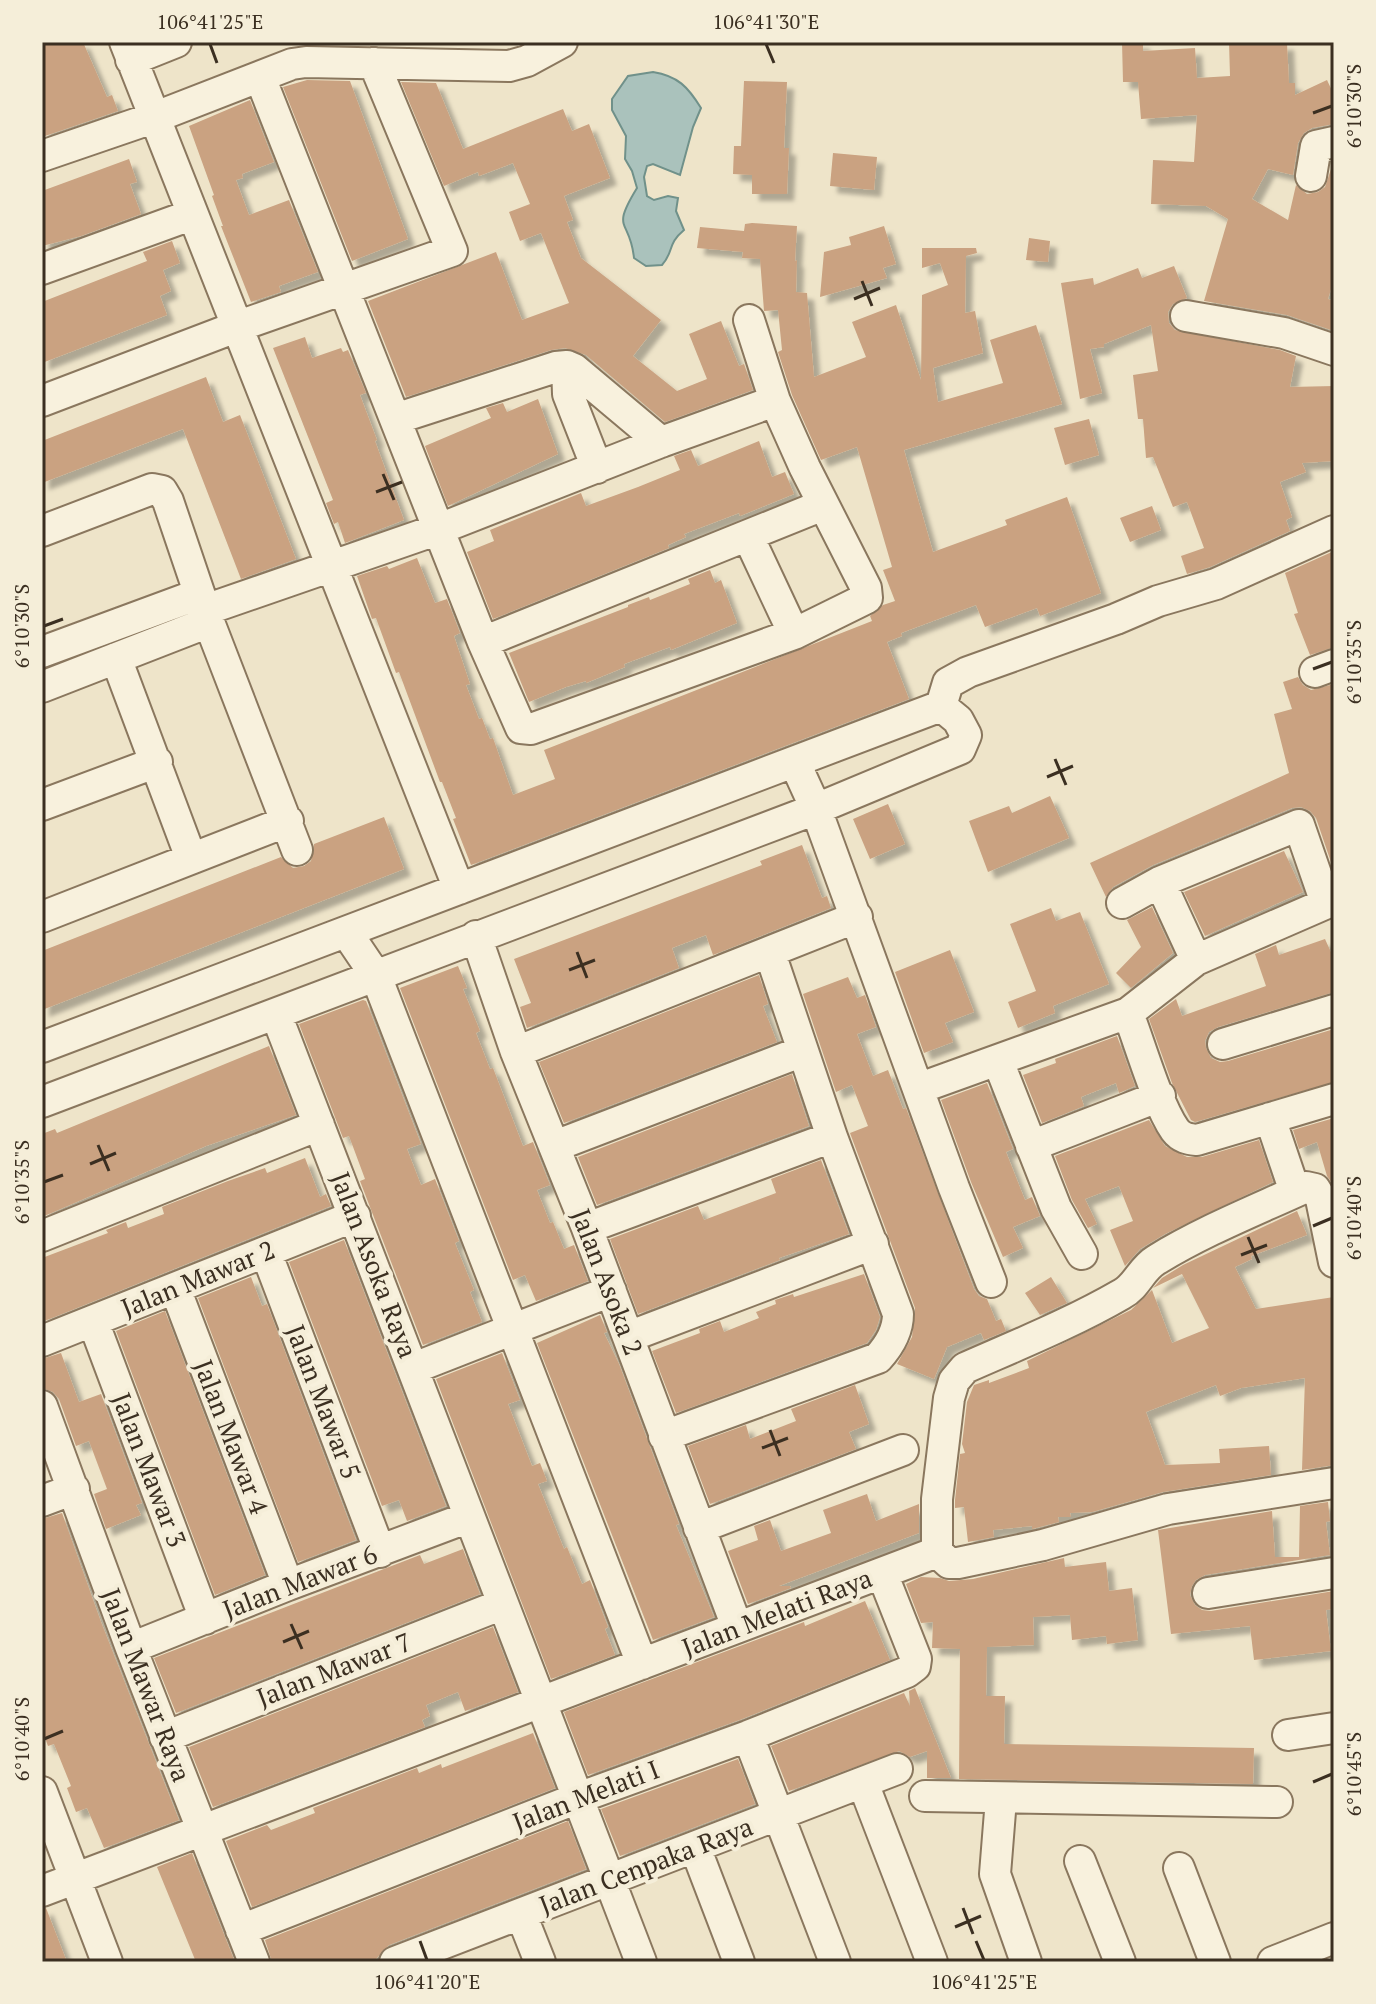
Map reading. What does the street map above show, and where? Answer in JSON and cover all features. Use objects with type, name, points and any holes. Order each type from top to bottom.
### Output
[{"type":"street","points":[[176,42],[128,51],[459,889]]},
{"type":"street","points":[[43,153],[153,118],[292,64],[315,52],[374,63],[509,66],[527,61],[562,42]]},
{"type":"street","points":[[42,401],[236,327],[452,251],[374,63]]},
{"type":"street","points":[[260,77],[483,642],[521,728],[525,730],[794,634],[863,601],[869,595],[775,401],[749,320]]},
{"type":"street","points":[[1311,176],[1316,146],[1334,142]]},
{"type":"street","points":[[42,269],[191,215]]},
{"type":"street","points":[[1186,316],[1284,333],[1334,350]]},
{"type":"street","points":[[395,419],[567,366],[589,380],[661,442]]},
{"type":"street","points":[[567,366],[568,394],[597,468]]},
{"type":"street","points":[[42,652],[204,609],[439,529],[775,401]]},
{"type":"street","points":[[42,531],[157,489],[162,491],[297,850]]},
{"type":"street","points":[[483,642],[823,505]]},
{"type":"street","points":[[941,706],[948,683],[968,672],[1158,601],[1216,584],[1334,531]]},
{"type":"street","points":[[748,536],[794,634]]},
{"type":"street","points":[[42,687],[116,658],[204,609]]},
{"type":"street","points":[[116,658],[191,858]]},
{"type":"street","points":[[42,1047],[941,706]]},
{"type":"street","points":[[42,1102],[816,809],[960,749],[966,735],[958,720],[941,706]]},
{"type":"street","points":[[42,805],[157,762]]},
{"type":"street","points":[[795,763],[857,917],[991,1282]]},
{"type":"street","points":[[42,917],[288,821]]},
{"type":"street","points":[[920,1088],[1128,1013],[1196,960],[1330,902],[1299,825],[1160,882],[1122,903]]},
{"type":"street","points":[[1160,882],[1196,960]]},
{"type":"street","points":[[516,1052],[857,917]]},
{"type":"street","points":[[347,933],[376,976],[642,1664]]},
{"type":"street","name":"Jalan Asoka 2","points":[[476,936],[516,1052],[587,1228],[737,1627]]},
{"type":"street","points":[[664,1436],[878,1358],[891,1341],[898,1322],[898,1314],[832,1137],[770,953]]},
{"type":"street","points":[[1223,1044],[1334,1010]]},
{"type":"street","points":[[1128,1013],[1175,1130],[1184,1138],[1197,1140],[1334,1099]]},
{"type":"street","name":"Jalan Asoka Raya","points":[[276,1014],[641,1962]]},
{"type":"street","points":[[555,1146],[803,1051]]},
{"type":"street","points":[[998,1061],[1056,1208],[1082,1254]]},
{"type":"street","points":[[1031,1146],[1160,1096]]},
{"type":"street","points":[[1270,1118],[1300,1190]]},
{"type":"street","points":[[42,1236],[319,1125]]},
{"type":"street","points":[[587,1228],[832,1137]]},
{"type":"street","points":[[1334,1262],[1330,1220],[1319,1193],[1312,1187],[1300,1190],[1219,1226],[1154,1261],[1125,1293],[965,1368],[954,1381],[949,1398],[937,1499],[937,1552],[949,1563],[958,1563],[1043,1545],[1168,1509],[1334,1483]]},
{"type":"street","name":"Jalan Mawar 2","points":[[42,1341],[355,1216]]},
{"type":"street","points":[[628,1337],[873,1244]]},
{"type":"street","name":"Jalan Mawar 5","points":[[266,1252],[380,1552]]},
{"type":"street","name":"Jalan Mawar 4","points":[[175,1288],[288,1585]]},
{"type":"street","points":[[414,1368],[611,1291]]},
{"type":"street","name":"Jalan Mawar 3","points":[[93,1321],[205,1619]]},
{"type":"street","name":"Jalan Mawar Raya","points":[[42,1406],[131,1648],[254,1962]]},
{"type":"street","points":[[699,1528],[903,1450]]},
{"type":"street","points":[[42,1501],[74,1489]]},
{"type":"street","name":"Jalan Mawar 6","points":[[131,1648],[469,1517]]},
{"type":"street","name":"Jalan Melati Raya","points":[[60,1884],[937,1552]]},
{"type":"street","name":"Jalan Melati I","points":[[241,1930],[907,1672],[915,1666],[916,1659],[882,1573]]},
{"type":"street","points":[[1208,1593],[1334,1573]]},
{"type":"street","name":"Jalan Mawar 7","points":[[165,1737],[503,1604]]},
{"type":"street","points":[[1288,1735],[1334,1728]]},
{"type":"street","points":[[748,1736],[835,1962]]},
{"type":"street","name":"Jalan Cenpaka Raya","points":[[395,1962],[446,1953],[521,1914],[897,1769]]},
{"type":"street","points":[[863,1783],[932,1962]]},
{"type":"street","points":[[42,1792],[60,1884],[107,1962]]},
{"type":"street","points":[[925,1796],[1277,1802]]},
{"type":"street","points":[[1001,1799],[995,1874],[1026,1962]]},
{"type":"street","points":[[695,1847],[739,1962]]},
{"type":"street","points":[[1080,1861],[1120,1962]]},
{"type":"street","points":[[1179,1868],[1215,1962]]},
{"type":"street","points":[[521,1914],[540,1962]]},
{"type":"street","points":[[1273,1962],[1334,1938]]},
{"type":"water","points":[[653,72],[669,76],[682,84],[701,108],[680,175],[653,164],[647,166],[644,177],[647,196],[654,200],[668,196],[678,198],[676,211],[684,230],[662,265],[646,266],[634,258],[624,224],[625,212],[637,188],[625,159],[626,136],[612,110],[612,99],[628,76]]},
{"type":"building","points":[[42,42],[83,42],[107,97],[112,95],[118,111],[42,137]]},
{"type":"building","points":[[1122,42],[1143,42],[1143,51],[1195,48],[1197,78],[1230,76],[1229,42],[1255,42],[1255,45],[1287,43],[1289,83],[1295,83],[1295,95],[1327,80],[1334,95],[1334,124],[1312,128],[1304,133],[1298,143],[1293,175],[1268,169],[1252,199],[1288,220],[1296,185],[1307,194],[1318,192],[1325,187],[1334,160],[1334,279],[1328,299],[1334,301],[1334,331],[1287,315],[1204,301],[1228,219],[1206,206],[1151,204],[1153,160],[1194,162],[1197,115],[1141,119],[1138,82],[1123,82]]},
{"type":"building","points":[[307,80],[350,81],[408,239],[352,261],[283,87]]},
{"type":"building","points":[[744,81],[787,82],[784,148],[789,148],[787,194],[752,194],[752,175],[733,174],[734,146],[741,146]]},
{"type":"building","points":[[401,82],[436,83],[463,149],[563,109],[572,131],[589,124],[610,178],[564,196],[573,220],[567,222],[581,258],[661,320],[633,356],[677,391],[707,379],[689,334],[721,321],[739,366],[744,364],[753,390],[665,422],[586,355],[565,348],[406,397],[368,301],[496,252],[522,320],[569,303],[541,233],[520,241],[509,212],[530,204],[513,163],[479,176],[478,172],[444,186]]},
{"type":"building","points":[[250,100],[274,162],[242,174],[243,178],[236,180],[249,215],[289,200],[318,272],[279,286],[281,292],[251,302],[221,226],[214,195],[189,126]]},
{"type":"building","points":[[833,153],[877,157],[874,190],[830,186]]},
{"type":"building","points":[[129,159],[137,182],[130,184],[141,214],[81,236],[42,246],[42,191]]},
{"type":"building","points":[[745,224],[797,226],[796,292],[807,293],[814,377],[866,357],[852,322],[896,305],[921,380],[922,295],[948,285],[940,263],[922,268],[922,248],[976,248],[977,253],[966,256],[965,313],[975,311],[983,353],[933,368],[938,402],[1003,383],[990,340],[1036,325],[1062,404],[904,450],[933,552],[1007,525],[1005,520],[1067,497],[1101,593],[1040,616],[1037,608],[985,627],[976,605],[901,633],[902,636],[887,642],[909,699],[471,865],[399,672],[396,673],[376,618],[372,619],[357,576],[387,566],[389,569],[417,558],[435,603],[447,599],[460,633],[454,636],[470,684],[466,685],[479,719],[482,718],[490,739],[493,738],[513,795],[555,779],[544,750],[872,621],[870,616],[883,605],[895,601],[883,570],[892,567],[857,447],[821,460],[792,395],[778,352],[782,350],[778,310],[764,311],[760,259],[742,258],[743,252],[697,248],[700,227],[744,231]]},
{"type":"building","points":[[884,226],[896,264],[883,268],[887,278],[820,297],[824,252],[851,245],[849,237]]},
{"type":"building","points":[[1029,238],[1050,241],[1048,262],[1026,260]]},
{"type":"building","points":[[172,241],[180,263],[163,270],[171,291],[160,296],[167,315],[42,363],[42,302],[147,261],[143,252]]},
{"type":"building","points":[[1174,266],[1187,298],[1173,304],[1168,312],[1169,323],[1175,330],[1280,350],[1296,356],[1290,387],[1334,386],[1334,461],[1302,463],[1306,472],[1280,482],[1292,517],[1286,520],[1290,531],[1210,567],[1187,574],[1181,556],[1204,548],[1187,502],[1173,507],[1153,457],[1146,458],[1143,419],[1138,419],[1133,375],[1158,371],[1151,325],[1104,344],[1104,347],[1090,349],[1102,393],[1080,399],[1061,283],[1093,278],[1094,285],[1138,268],[1142,278]]},
{"type":"building","points":[[305,337],[312,358],[341,348],[343,352],[348,350],[366,393],[360,395],[404,520],[345,543],[338,522],[334,524],[326,503],[333,500],[273,348]]},
{"type":"building","points":[[206,377],[223,422],[240,415],[296,559],[241,579],[183,429],[42,483],[42,441]]},
{"type":"building","points":[[538,399],[558,454],[448,506],[425,446],[491,418],[486,408],[503,403],[507,412]]},
{"type":"building","points":[[1089,419],[1099,455],[1065,465],[1054,428]]},
{"type":"building","points":[[759,441],[772,477],[785,472],[794,494],[684,534],[686,537],[668,545],[669,548],[493,619],[467,552],[494,541],[490,530],[581,493],[586,506],[638,487],[680,470],[674,456],[691,450],[698,466]]},
{"type":"building","points":[[1152,506],[1161,530],[1130,542],[1120,518]]},
{"type":"building","points":[[1334,551],[1334,647],[1310,655],[1294,614],[1298,613],[1285,573]]},
{"type":"building","points":[[710,570],[715,583],[721,580],[737,623],[671,650],[670,647],[624,664],[625,667],[586,683],[566,687],[529,702],[509,653],[628,605],[690,584],[688,579]]},
{"type":"building","points":[[1298,677],[1311,690],[1334,684],[1334,871],[1316,818],[1301,807],[1292,808],[1153,865],[1113,887],[1106,897],[1090,863],[1289,773],[1274,714],[1292,709],[1283,682]]},
{"type":"building","points":[[1050,796],[1069,838],[988,872],[969,821],[1009,806],[1012,813]]},
{"type":"building","points":[[888,804],[905,844],[870,859],[853,819]]},
{"type":"building","points":[[384,817],[404,869],[42,1010],[42,951],[281,857],[293,868],[304,866],[311,861],[314,844]]},
{"type":"building","points":[[802,845],[822,898],[827,896],[831,908],[713,955],[706,935],[672,948],[679,968],[527,1028],[520,1007],[531,1003],[514,959],[762,865],[760,861]]},
{"type":"building","points":[[1284,851],[1303,892],[1205,936],[1184,892]]},
{"type":"building","points":[[1152,907],[1173,953],[1131,988],[1116,973],[1141,947],[1127,920]]},
{"type":"building","points":[[1051,908],[1056,921],[1080,912],[1109,984],[1053,1006],[1055,1013],[1018,1028],[1008,1002],[1036,991],[1010,924]]},
{"type":"building","points":[[1325,939],[1334,959],[1334,992],[1218,1027],[1209,1032],[1205,1041],[1211,1058],[1220,1062],[1334,1029],[1334,1082],[1195,1122],[1191,1120],[1172,1083],[1149,1019],[1176,999],[1182,1016],[1266,986],[1255,954],[1276,945],[1279,955]]},
{"type":"building","points":[[950,950],[974,1012],[945,1023],[953,1042],[924,1053],[895,972]]},
{"type":"building","points":[[458,966],[467,988],[463,989],[480,1031],[476,1033],[490,1069],[493,1068],[523,1146],[533,1142],[550,1185],[537,1190],[550,1223],[553,1222],[564,1249],[574,1245],[588,1281],[536,1301],[525,1275],[513,1280],[400,988]]},
{"type":"building","points":[[759,975],[768,1004],[763,1006],[777,1042],[564,1123],[539,1062]]},
{"type":"building","points":[[848,977],[857,998],[865,995],[876,1027],[857,1034],[873,1076],[888,1070],[903,1109],[906,1108],[974,1289],[979,1296],[987,1299],[996,1321],[1001,1319],[1006,1331],[984,1340],[981,1333],[947,1347],[934,1379],[897,1364],[912,1337],[915,1308],[850,1133],[868,1126],[852,1085],[836,1092],[803,994]]},
{"type":"building","points":[[366,1001],[421,1144],[407,1149],[421,1185],[435,1179],[459,1241],[455,1243],[474,1290],[470,1292],[482,1322],[423,1345],[360,1181],[365,1179],[349,1136],[343,1138],[299,1024]]},
{"type":"building","points":[[1117,1036],[1135,1086],[1119,1093],[1116,1083],[1081,1097],[1084,1106],[1042,1123],[1023,1075],[1056,1063],[1055,1059]]},
{"type":"building","points":[[269,1046],[296,1115],[206,1146],[42,1217],[42,1134],[55,1129],[57,1133]]},
{"type":"building","points":[[792,1074],[809,1126],[597,1205],[578,1157]]},
{"type":"building","points":[[987,1083],[1013,1149],[1006,1152],[1025,1200],[1032,1197],[1040,1216],[1013,1227],[1023,1248],[1003,1257],[941,1100]]},
{"type":"building","points":[[1334,1118],[1332,1183],[1317,1142],[1299,1149],[1293,1130]]},
{"type":"building","points":[[1149,1120],[1165,1146],[1187,1157],[1202,1157],[1259,1140],[1273,1182],[1165,1234],[1140,1249],[1125,1266],[1110,1230],[1133,1221],[1119,1186],[1085,1199],[1097,1224],[1088,1228],[1072,1200],[1055,1156]]},
{"type":"building","points":[[305,1158],[320,1197],[326,1194],[331,1206],[42,1322],[42,1258],[108,1233],[106,1230],[126,1222],[128,1228],[164,1214],[162,1207],[228,1181],[265,1168],[267,1173]]},
{"type":"building","points":[[821,1160],[849,1234],[638,1314],[610,1239],[698,1206],[704,1220],[776,1193],[771,1179]]},
{"type":"building","points":[[1297,1211],[1307,1235],[1251,1256],[1252,1259],[1235,1267],[1256,1309],[1334,1297],[1334,1465],[1302,1470],[1305,1378],[1241,1388],[1220,1396],[1216,1385],[1146,1412],[1165,1465],[1220,1463],[1219,1449],[1269,1446],[1271,1475],[1163,1492],[1092,1512],[1070,1513],[1071,1517],[1058,1517],[1059,1522],[1032,1529],[1032,1526],[993,1530],[994,1537],[968,1542],[964,1507],[955,1508],[955,1500],[960,1454],[965,1453],[962,1444],[967,1402],[974,1385],[989,1380],[989,1383],[1029,1368],[1027,1361],[1131,1310],[1152,1290],[1172,1343],[1209,1328],[1182,1274],[1153,1288],[1162,1278],[1183,1265]]},
{"type":"building","points":[[344,1240],[446,1506],[407,1521],[399,1500],[382,1506],[289,1262]]},
{"type":"building","points":[[864,1274],[880,1317],[867,1343],[676,1413],[652,1351],[700,1333],[699,1329],[720,1321],[724,1332],[759,1318],[756,1312],[776,1304],[775,1300],[793,1294],[794,1297]]},
{"type":"building","points":[[251,1277],[262,1306],[267,1304],[356,1540],[298,1562],[198,1298]]},
{"type":"building","points":[[1051,1277],[1067,1303],[1040,1315],[1025,1293]]},
{"type":"building","points":[[165,1311],[265,1575],[215,1595],[116,1331]]},
{"type":"building","points":[[600,1315],[607,1332],[604,1333],[619,1364],[679,1524],[676,1525],[714,1617],[653,1640],[537,1343]]},
{"type":"building","points":[[61,1353],[79,1402],[101,1394],[142,1503],[136,1505],[141,1515],[106,1529],[94,1494],[107,1489],[89,1441],[76,1446],[59,1399],[53,1392],[42,1388],[42,1359]]},
{"type":"building","points":[[502,1353],[520,1400],[508,1404],[532,1466],[540,1463],[547,1481],[538,1484],[564,1549],[567,1547],[582,1584],[590,1580],[615,1655],[551,1679],[436,1379]]},
{"type":"building","points":[[855,1385],[869,1424],[849,1432],[856,1449],[710,1504],[688,1446],[746,1425],[750,1439],[796,1421],[791,1409]]},
{"type":"building","points":[[867,1494],[876,1521],[919,1504],[919,1533],[779,1586],[791,1588],[748,1604],[728,1551],[758,1540],[754,1526],[770,1520],[781,1551],[831,1533],[823,1510]]},
{"type":"building","points":[[1328,1502],[1330,1521],[1326,1522],[1330,1555],[1205,1575],[1196,1580],[1190,1595],[1195,1605],[1211,1611],[1334,1591],[1334,1609],[1326,1610],[1331,1651],[1254,1660],[1250,1626],[1171,1634],[1158,1530],[1272,1511],[1275,1557],[1299,1557],[1300,1506]]},
{"type":"building","points":[[62,1513],[179,1820],[104,1848],[87,1808],[76,1812],[67,1788],[71,1786],[54,1744],[48,1746],[42,1730],[42,1519]]},
{"type":"building","points":[[463,1549],[480,1594],[176,1713],[154,1658],[420,1555],[424,1564]]},
{"type":"building","points":[[1064,1558],[1065,1567],[1106,1562],[1109,1591],[1132,1588],[1138,1640],[1107,1644],[1106,1636],[1072,1640],[1070,1615],[1033,1617],[1034,1645],[987,1647],[986,1696],[1005,1696],[1004,1744],[1254,1748],[1253,1784],[959,1779],[960,1649],[932,1648],[933,1622],[921,1623],[906,1584],[921,1577],[949,1581],[973,1579]]},
{"type":"building","points":[[865,1601],[890,1660],[742,1719],[588,1775],[564,1712],[804,1622],[805,1626]]},
{"type":"building","points":[[493,1627],[518,1692],[465,1711],[458,1692],[426,1705],[430,1716],[422,1720],[425,1727],[213,1807],[189,1747]]},
{"type":"building","points":[[915,1688],[951,1778],[927,1778],[927,1751],[910,1757],[899,1751],[789,1791],[771,1746],[904,1693],[910,1706],[909,1691]]},
{"type":"building","points":[[533,1733],[555,1788],[252,1907],[226,1841],[267,1825],[271,1830],[315,1813],[313,1808],[417,1768],[419,1773],[441,1764],[442,1768]]},
{"type":"building","points":[[738,1759],[755,1804],[620,1856],[601,1809]]},
{"type":"building","points":[[568,1821],[586,1869],[389,1945],[373,1962],[272,1962],[265,1940]]},
{"type":"building","points":[[192,1853],[235,1962],[196,1962],[157,1867]]},
{"type":"building","points":[[46,1908],[67,1962],[42,1962],[42,1909]]}]
